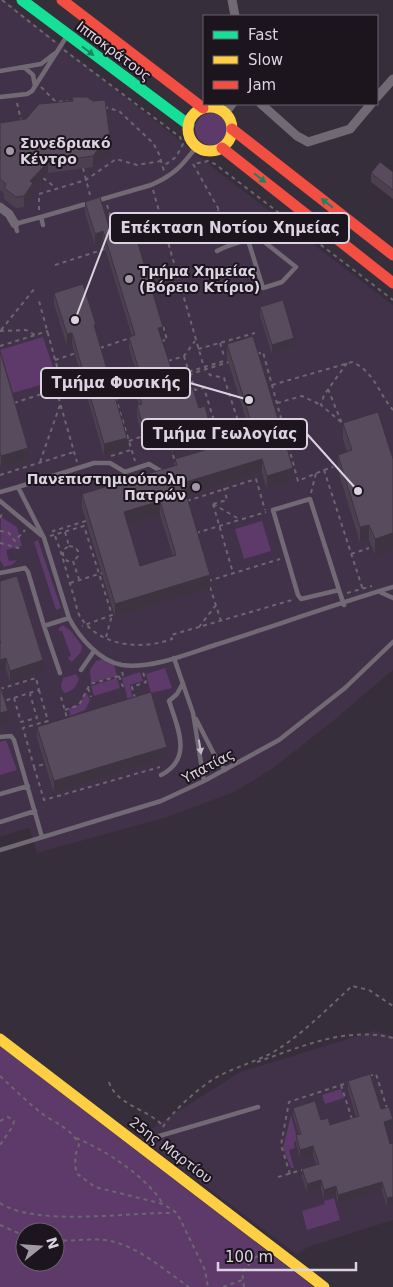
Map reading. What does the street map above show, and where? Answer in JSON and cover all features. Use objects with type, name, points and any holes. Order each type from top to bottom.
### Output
[{"type":"street","name":"Ιπποκράτους","points":[[22,0],[189,126]]},
{"type":"street","name":"Ιπποκράτους","points":[[62,0],[204,108]]},
{"type":"street","points":[[232,0],[235,15]]},
{"type":"street","points":[[378,96],[393,80]]},
{"type":"street","points":[[262,105],[297,136],[308,142],[346,132],[354,126],[370,105]]},
{"type":"street","points":[[204,108],[229,108],[232,129],[227,143],[222,148],[209,151],[197,146],[190,137],[189,126],[194,114],[204,108]]},
{"type":"street","points":[[232,129],[393,255]]},
{"type":"street","points":[[222,148],[393,283]]},
{"type":"street","points":[[0,207],[9,214],[16,228]]},
{"type":"street","name":"25ης Μαρτίου","points":[[0,1039],[324,1287]]},
{"type":"lane","points":[[0,97],[27,94],[36,85],[68,35]]},
{"type":"lane","points":[[0,71],[44,63],[56,53]]},
{"type":"lane","points":[[24,67],[32,75],[36,85]]},
{"type":"lane","points":[[16,228],[40,217],[166,179],[175,174],[197,146]]},
{"type":"lane","points":[[40,217],[43,225]]},
{"type":"lane","points":[[217,251],[230,245],[258,237],[296,267],[282,282],[262,288],[248,240]]},
{"type":"lane","points":[[0,492],[94,463],[110,463],[125,472],[149,464],[164,473]]},
{"type":"lane","points":[[18,487],[44,538],[69,618],[75,629],[94,651],[120,664],[135,665],[174,658],[344,605],[393,587]]},
{"type":"lane","points":[[0,500],[44,538]]},
{"type":"lane","points":[[339,590],[302,599],[298,595],[273,510],[310,500],[344,605]]},
{"type":"lane","points":[[0,574],[20,568],[25,568],[28,572],[60,673]]},
{"type":"lane","points":[[379,592],[393,598]]},
{"type":"lane","points":[[44,626],[69,618]]},
{"type":"lane","name":"Υπατίας","points":[[0,850],[161,801],[225,770],[279,740],[345,688],[393,642]]},
{"type":"lane","points":[[81,670],[94,651]]},
{"type":"lane","points":[[174,658],[193,713],[215,756],[225,770]]},
{"type":"lane","points":[[161,775],[172,769],[180,759],[180,744],[169,701],[177,694],[183,683]]},
{"type":"lane","points":[[193,713],[204,781]]},
{"type":"lane","points":[[0,737],[10,736],[14,740],[42,838]]},
{"type":"lane","points":[[0,794],[28,786]]},
{"type":"lane","points":[[0,822],[35,811]]},
{"type":"lane","points":[[143,1147],[149,1139],[258,1107]]},
{"type":"path","points":[[2,0],[180,137],[183,144],[180,152],[162,167]]},
{"type":"path","points":[[36,85],[56,102],[73,102]]},
{"type":"path","points":[[16,95],[21,122]]},
{"type":"path","points":[[97,106],[110,107],[118,111],[153,143],[166,179]]},
{"type":"path","points":[[40,217],[38,203],[40,194],[86,180],[116,159],[136,165],[160,161]]},
{"type":"path","points":[[230,245],[218,208],[193,164],[208,161],[215,164],[393,300]]},
{"type":"path","points":[[83,168],[92,201]]},
{"type":"path","points":[[43,178],[56,188]]},
{"type":"path","points":[[151,185],[198,349],[210,374],[224,378],[245,442]]},
{"type":"path","points":[[105,198],[120,245]]},
{"type":"path","points":[[217,251],[218,208]]},
{"type":"path","points":[[55,264],[110,247]]},
{"type":"path","points":[[1,331],[35,288]]},
{"type":"path","points":[[12,404],[48,392],[59,374],[39,301]]},
{"type":"path","points":[[159,342],[167,340],[161,322]]},
{"type":"path","points":[[1,331],[26,330],[35,335]]},
{"type":"path","points":[[0,346],[48,332]]},
{"type":"path","points":[[198,349],[255,333]]},
{"type":"path","points":[[100,346],[100,348],[132,337]]},
{"type":"path","points":[[240,337],[242,345]]},
{"type":"path","points":[[166,356],[166,361],[184,356],[196,340]]},
{"type":"path","points":[[220,343],[224,356]]},
{"type":"path","points":[[55,360],[82,351]]},
{"type":"path","points":[[254,355],[263,352],[298,481],[333,467]]},
{"type":"path","points":[[184,356],[195,390],[204,388],[222,449],[230,446]]},
{"type":"path","points":[[175,376],[237,360]]},
{"type":"path","points":[[180,377],[190,372],[226,362]]},
{"type":"path","points":[[272,385],[352,362],[361,366],[378,384],[383,399],[393,410]]},
{"type":"path","points":[[320,405],[328,389],[347,363]]},
{"type":"path","points":[[54,382],[78,468]]},
{"type":"path","points":[[112,385],[137,468]]},
{"type":"path","points":[[114,394],[140,386]]},
{"type":"path","points":[[328,389],[341,422],[346,429]]},
{"type":"path","points":[[268,398],[275,396]]},
{"type":"path","points":[[277,403],[302,396],[320,405],[341,422]]},
{"type":"path","points":[[40,462],[60,405]]},
{"type":"path","points":[[129,440],[143,436]]},
{"type":"path","points":[[108,457],[132,450]]},
{"type":"path","points":[[0,475],[74,452]]},
{"type":"path","points":[[324,470],[365,596]]},
{"type":"path","points":[[310,500],[316,474]]},
{"type":"path","points":[[184,501],[256,479],[266,512]]},
{"type":"path","points":[[213,504],[227,500],[224,488]]},
{"type":"path","points":[[213,504],[240,520]]},
{"type":"path","points":[[213,504],[233,573]]},
{"type":"path","points":[[194,534],[273,510]]},
{"type":"path","points":[[86,521],[53,531],[81,618],[106,638],[116,643],[145,646],[159,644],[172,639],[171,636],[292,600]]},
{"type":"path","points":[[18,540],[29,525]]},
{"type":"path","points":[[44,538],[84,526],[112,614],[106,638]]},
{"type":"path","points":[[64,528],[69,546]]},
{"type":"path","points":[[0,531],[8,532],[15,541],[18,540]]},
{"type":"path","points":[[0,543],[21,549],[18,540]]},
{"type":"path","points":[[69,546],[75,547],[78,551],[78,556],[73,561],[67,561],[63,555],[64,550],[69,546]]},
{"type":"path","points":[[351,554],[369,548]]},
{"type":"path","points":[[221,621],[208,580],[287,557]]},
{"type":"path","points":[[73,561],[79,580]]},
{"type":"path","points":[[70,583],[100,573]]},
{"type":"path","points":[[199,627],[216,605]]},
{"type":"path","points":[[75,629],[112,614]]},
{"type":"path","points":[[120,664],[122,687]]},
{"type":"path","points":[[64,710],[79,706],[90,684],[130,672]]},
{"type":"path","points":[[136,700],[132,687],[146,682],[143,672]]},
{"type":"path","points":[[0,689],[36,678],[50,727]]},
{"type":"path","points":[[88,688],[91,697]]},
{"type":"path","points":[[1,702],[39,690]]},
{"type":"path","points":[[14,698],[21,722],[37,718],[30,693]]},
{"type":"path","points":[[61,697],[68,720]]},
{"type":"path","points":[[48,721],[23,728],[44,800],[166,766]]},
{"type":"path","points":[[34,767],[45,764]]},
{"type":"path","points":[[100,776],[102,784]]},
{"type":"path","points":[[34,780],[38,779]]},
{"type":"path","points":[[86,780],[88,788]]},
{"type":"path","points":[[250,1064],[276,1050],[320,1016],[352,986],[369,990],[393,1006]]},
{"type":"path","points":[[163,1126],[181,1106],[218,1076],[340,1035],[375,1033],[393,1038]]},
{"type":"path","points":[[367,1077],[376,1074],[388,1112]]},
{"type":"path","points":[[0,1076],[44,1115],[63,1126],[76,1138],[90,1144],[144,1181],[162,1204]]},
{"type":"path","points":[[290,1174],[281,1146],[289,1102],[359,1080]]},
{"type":"path","points":[[109,1082],[116,1094],[156,1118],[163,1126],[163,1135]]},
{"type":"path","points":[[342,1085],[353,1123]]},
{"type":"path","points":[[313,1094],[315,1102]]},
{"type":"path","points":[[0,1121],[8,1117],[14,1121],[13,1126],[0,1145]]},
{"type":"path","points":[[76,1138],[78,1145],[75,1156],[76,1173],[95,1187],[162,1204],[177,1213],[205,1270],[208,1287]]},
{"type":"path","points":[[278,1177],[308,1168]]},
{"type":"path","points":[[0,1204],[19,1213],[45,1216],[177,1213]]},
{"type":"path","points":[[0,1225],[15,1232]]},
{"type":"path","points":[[65,1240],[118,1242],[133,1249],[189,1287]]},
{"type":"path","points":[[244,1287],[242,1272],[268,1243]]},
{"type":"path","points":[[223,1287],[242,1280]]},
{"type":"shaded area","name":"Πανεπιστημιούπολη Πατρών","points":[[0,0],[5,0],[220,173],[393,305],[393,670],[272,769],[234,792],[168,817],[37,853],[29,828],[0,837]]},
{"type":"shaded area","points":[[211,113],[223,117],[227,129],[223,141],[211,145],[199,141],[195,129],[199,117]]},
{"type":"shaded area","points":[[43,337],[54,370],[50,382],[13,393],[0,350]]},
{"type":"shaded area","points":[[1,517],[17,527],[22,546],[6,550],[9,561],[17,560],[12,565],[4,567],[0,560]]},
{"type":"shaded area","points":[[262,521],[271,551],[244,559],[235,529]]},
{"type":"shaded area","points":[[38,540],[61,608],[56,610],[34,542]]},
{"type":"shaded area","points":[[63,625],[72,632],[82,646],[81,652],[72,662],[68,657],[71,656],[62,631],[59,631],[59,628]]},
{"type":"shaded area","points":[[103,659],[114,665],[117,676],[91,683],[90,670],[96,661]]},
{"type":"shaded area","points":[[165,668],[172,688],[151,693],[146,674]]},
{"type":"shaded area","points":[[140,672],[143,681],[130,685],[133,699],[128,701],[122,678]]},
{"type":"shaded area","points":[[76,674],[79,679],[77,684],[72,690],[65,693],[61,685],[63,678]]},
{"type":"shaded area","points":[[117,678],[120,688],[94,696],[91,686]]},
{"type":"shaded area","points":[[86,692],[90,700],[85,710],[70,716],[69,708],[79,705]]},
{"type":"shaded area","points":[[6,740],[17,770],[0,775],[0,742]]},
{"type":"shaded area","points":[[374,1031],[393,1036],[393,1220],[311,1246],[296,1254],[139,1136],[240,1072]]},
{"type":"shaded area","points":[[0,1046],[314,1287],[0,1287]]},
{"type":"shaded area","points":[[341,1089],[344,1098],[325,1104],[322,1095]]},
{"type":"shaded area","points":[[291,1115],[298,1141],[294,1142],[295,1148],[289,1150],[294,1168],[291,1168],[283,1148]]},
{"type":"shaded area","points":[[334,1198],[340,1220],[307,1230],[302,1211],[325,1204],[324,1201]]},
{"type":"building","points":[[72,97],[87,97],[93,101],[105,100],[111,145],[98,149],[93,156],[48,162],[30,181],[33,183],[24,196],[16,197],[4,188],[6,184],[0,179],[0,123],[26,119],[39,104],[73,101]]},
{"type":"building","points":[[380,162],[393,172],[393,190],[371,173]]},
{"type":"building","points":[[100,197],[113,240],[135,233],[163,327],[158,328],[172,371],[181,368],[187,388],[192,386],[199,408],[205,406],[209,422],[185,430],[188,439],[173,444],[166,423],[144,430],[137,405],[142,404],[134,379],[141,377],[129,337],[135,335],[103,231],[95,234],[85,202]]},
{"type":"building","points":[[83,284],[127,438],[104,444],[72,333],[67,334],[54,293]]},
{"type":"building","points":[[283,300],[294,338],[272,345],[260,307]]},
{"type":"building","points":[[253,336],[293,468],[267,476],[262,459],[183,483],[210,575],[115,604],[82,494],[177,465],[175,459],[255,435],[227,344]],"holes":[[[160,501],[176,555],[140,566],[124,512]]]},
{"type":"building","points":[[0,351],[28,448],[1,456],[0,452]]},
{"type":"building","points":[[378,412],[393,459],[393,533],[375,539],[369,525],[360,527],[338,455],[352,450],[343,423]]},
{"type":"building","points":[[17,576],[43,660],[10,671],[6,658],[0,660],[0,581]]},
{"type":"building","points":[[0,688],[8,711],[0,713]]},
{"type":"building","points":[[151,692],[167,747],[54,781],[37,727]]},
{"type":"building","points":[[370,1074],[381,1109],[389,1107],[393,1119],[384,1122],[390,1144],[393,1143],[393,1197],[387,1198],[382,1182],[338,1195],[336,1186],[324,1190],[321,1180],[307,1184],[302,1169],[319,1164],[313,1146],[300,1150],[296,1135],[301,1134],[293,1108],[315,1101],[321,1120],[328,1118],[330,1125],[359,1116],[348,1081]]},
{"type":"traffic: fast","points":[[22,0],[189,125]]},
{"type":"traffic: slow","points":[[210,107],[222,111],[228,117],[232,129],[228,141],[222,147],[210,151],[198,147],[192,141],[188,129],[192,117],[198,111],[210,107]]},
{"type":"traffic: slow","points":[[0,1039],[324,1287]]},
{"type":"traffic: jam","points":[[62,0],[203,108]]},
{"type":"traffic: jam","points":[[232,129],[393,255]]},
{"type":"traffic: jam","points":[[222,148],[393,283]]},
{"type":"place","name":"Συνεδριακό Κέντρο","points":[[10,151]]},
{"type":"place","name":"Τμήμα Xημείας (Βόρειο Κτίριο)","points":[[129,279]]},
{"type":"place","name":"Επέκταση Νοτίου Χημείας","points":[[75,320]]},
{"type":"place","name":"Τμήμα Φυσικής","points":[[249,400]]},
{"type":"place","name":"Πανεπιστημιούπολη Πατρών","points":[[196,487]]},
{"type":"place","name":"Τμήμα Γεωλογίας","points":[[358,491]]}]
